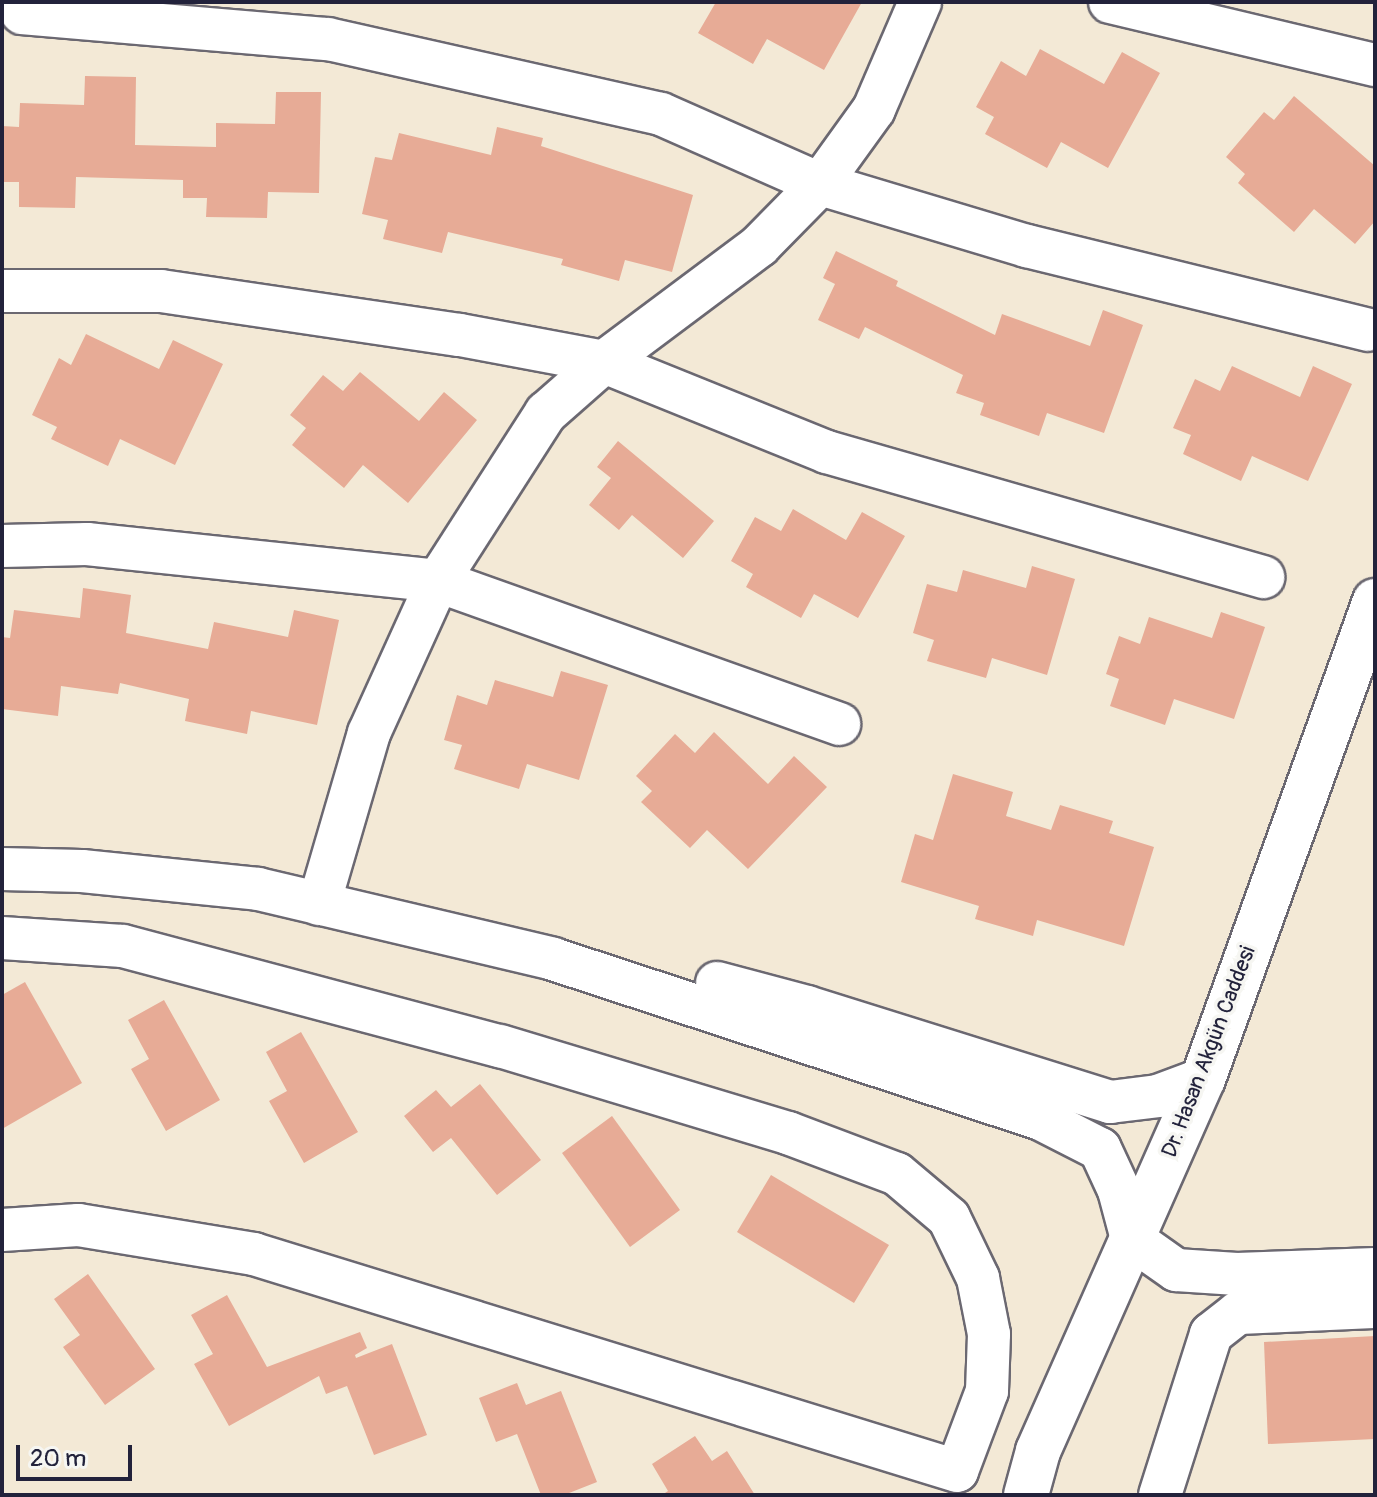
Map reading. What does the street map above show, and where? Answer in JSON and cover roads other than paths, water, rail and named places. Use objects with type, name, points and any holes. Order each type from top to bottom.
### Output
[{"type":"street","points":[[322,891],[369,733],[438,581],[546,413],[604,362],[759,246],[820,184],[874,109],[920,2]]},
{"type":"street","points":[[1110,2],[1375,65]]},
{"type":"street","points":[[22,13],[328,39],[661,114],[820,184],[1027,246],[1368,330]]},
{"type":"street","points":[[2,291],[161,291],[460,335],[604,362],[827,452],[1263,577]]},
{"type":"street","points":[[2,546],[87,544],[438,581],[839,724]]},
{"type":"street","name":"Dr. Hasan Akgün Caddesi","points":[[1026,1495],[1038,1451],[1203,1079],[1375,601]]},
{"type":"street","points":[[2,841],[122,849],[287,868],[322,891],[553,959],[1041,1119],[1100,1149],[1119,1190],[1132,1239],[1176,1270],[1237,1274],[1375,1269]]},
{"type":"street","points":[[2,869],[82,871],[258,889],[322,891],[807,1007],[1110,1102],[1158,1096],[1203,1079]]},
{"type":"street","points":[[2,938],[123,946],[500,1046],[788,1133],[897,1174],[949,1218],[978,1278],[989,1334],[987,1391],[953,1483],[254,1254],[78,1225],[2,1230]]},
{"type":"street","points":[[1160,1495],[1211,1334],[1238,1313],[1375,1307]]}]
